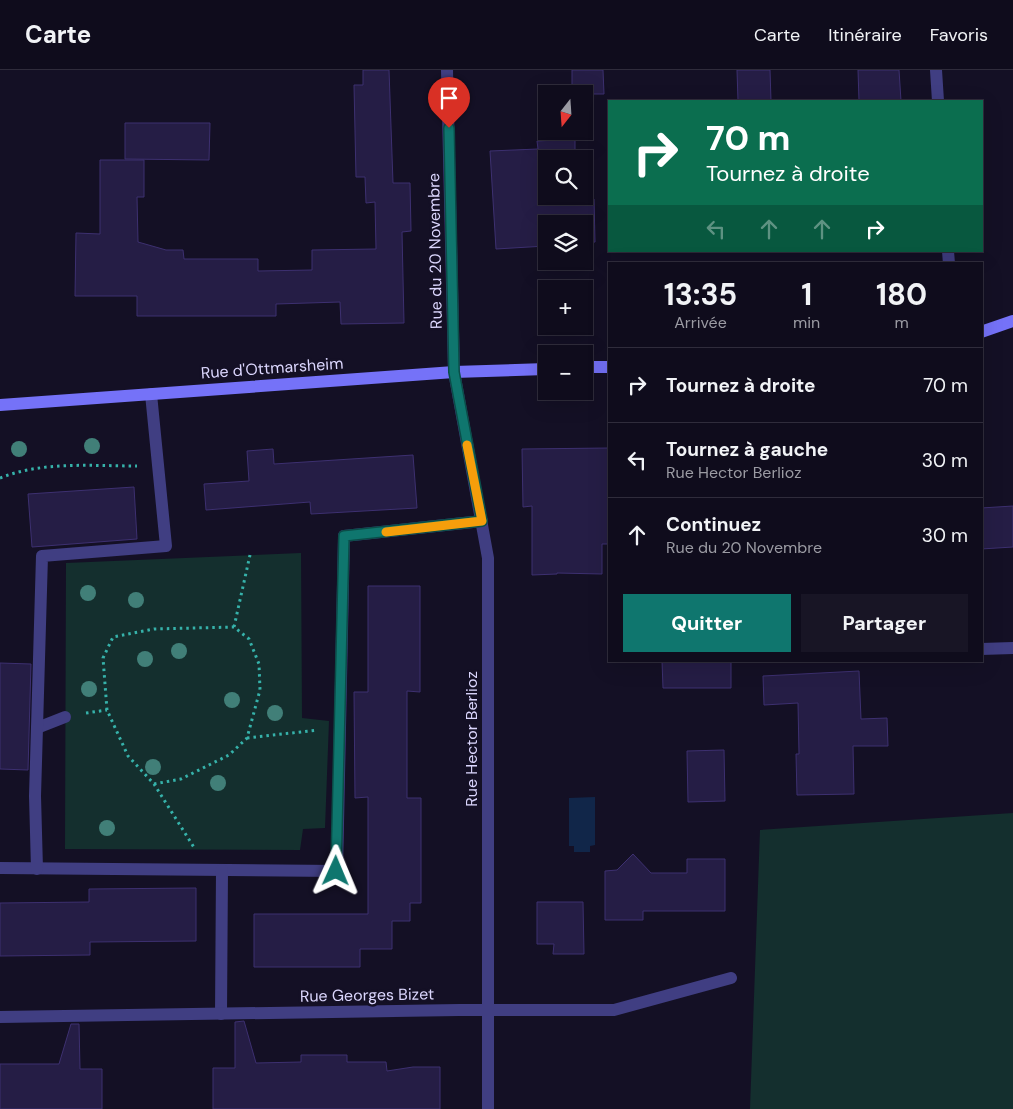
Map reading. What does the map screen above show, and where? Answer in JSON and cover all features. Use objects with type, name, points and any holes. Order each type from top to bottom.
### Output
[{"type":"main road","points":[[983,331],[1013,321]]},
{"type":"main road","points":[[593,367],[608,367]]},
{"type":"main road","name":"Rue d'Ottmarsheim","points":[[0,404],[454,372],[538,368]]},
{"type":"street","name":"Rue du 20 Novembre","points":[[447,70],[454,372]]},
{"type":"street","points":[[936,70],[938,100]]},
{"type":"street","name":"Rue Hector Berlioz","points":[[454,372],[488,558],[488,1109]]},
{"type":"street","points":[[37,868],[35,796],[42,556],[166,546],[151,394]]},
{"type":"street","points":[[0,868],[336,871],[334,727],[344,536],[482,521]]},
{"type":"street","points":[[983,650],[1013,648]]},
{"type":"street","points":[[37,728],[65,717]]},
{"type":"street","points":[[221,1014],[222,870]]},
{"type":"street","name":"Rue Georges Bizet","points":[[0,1017],[487,1009],[614,1010],[731,978]]},
{"type":"path","points":[[0,478],[11,473],[49,466],[158,466]]},
{"type":"path","points":[[234,627],[250,555]]},
{"type":"path","points":[[154,784],[181,779],[228,755],[247,738],[260,690],[259,664],[249,639],[234,627],[154,629],[112,637],[103,658],[107,710],[128,756],[154,784],[195,849]]},
{"type":"path","points":[[247,738],[334,727]]},
{"type":"green space","points":[[301,553],[302,718],[329,721],[325,828],[303,829],[300,850],[65,849],[66,563]]},
{"type":"green space","points":[[1013,813],[1013,1109],[750,1109],[760,830]]},
{"type":"water","points":[[595,797],[595,845],[590,846],[590,852],[574,852],[574,846],[569,846],[569,798]]},
{"type":"building","points":[[363,70],[389,70],[393,183],[410,183],[411,231],[402,232],[404,323],[341,324],[340,302],[276,304],[276,316],[137,316],[137,296],[75,296],[76,233],[100,234],[100,160],[144,160],[144,197],[137,197],[138,242],[166,250],[183,250],[184,259],[258,259],[258,271],[312,270],[312,250],[376,249],[375,202],[366,203],[365,177],[356,177],[354,85],[363,85]]},
{"type":"building","points":[[572,70],[603,70],[604,94],[593,94],[593,85],[572,85]]},
{"type":"building","points":[[737,70],[770,70],[771,100],[738,100]]},
{"type":"building","points":[[858,70],[899,70],[901,100],[859,100]]},
{"type":"building","points":[[125,123],[210,123],[209,160],[125,159]]},
{"type":"building","points":[[575,140],[575,150],[538,150],[538,205],[593,205],[594,199],[595,242],[593,242],[593,215],[538,215],[538,246],[496,249],[490,151],[538,149],[537,141]]},
{"type":"building","points":[[608,448],[608,544],[602,544],[602,574],[557,573],[532,575],[532,506],[523,507],[522,449]]},
{"type":"building","points":[[273,449],[274,464],[413,455],[417,508],[311,514],[310,502],[206,510],[204,484],[249,481],[247,451]]},
{"type":"building","points":[[134,487],[137,539],[32,547],[28,494]]},
{"type":"building","points":[[1013,506],[1013,547],[983,549],[983,508]]},
{"type":"building","points":[[368,586],[420,586],[420,692],[407,691],[407,798],[421,798],[421,903],[410,903],[410,921],[392,921],[392,949],[360,949],[360,967],[254,967],[254,914],[368,914],[368,797],[355,798],[354,692],[368,692]]},
{"type":"building","points":[[662,662],[731,662],[731,688],[663,688]]},
{"type":"building","points":[[0,663],[31,664],[28,770],[0,769]]},
{"type":"building","points":[[859,671],[861,719],[887,718],[888,746],[853,746],[854,794],[797,795],[796,754],[799,754],[798,703],[764,705],[763,676]]},
{"type":"building","points":[[724,750],[725,801],[688,802],[687,751]]},
{"type":"building","points":[[633,854],[651,873],[687,873],[687,859],[725,859],[725,911],[643,911],[643,920],[605,920],[605,871],[617,870]]},
{"type":"building","points":[[196,888],[196,941],[90,942],[90,955],[0,956],[0,903],[89,902],[89,889]]},
{"type":"building","points":[[537,902],[583,902],[584,954],[553,954],[554,944],[537,944]]},
{"type":"building","points":[[244,1021],[256,1063],[301,1062],[301,1055],[347,1055],[347,1062],[386,1062],[387,1071],[413,1067],[440,1067],[440,1109],[213,1109],[213,1068],[235,1068],[235,1022]]},
{"type":"building","points":[[71,1024],[79,1024],[80,1069],[102,1069],[102,1109],[0,1109],[0,1064],[59,1064]]},
{"type":"slow traffic","points":[[386,532],[482,521],[467,445]]},
{"type":"route","points":[[336,871],[344,536],[482,521],[454,372],[449,128]]}]
